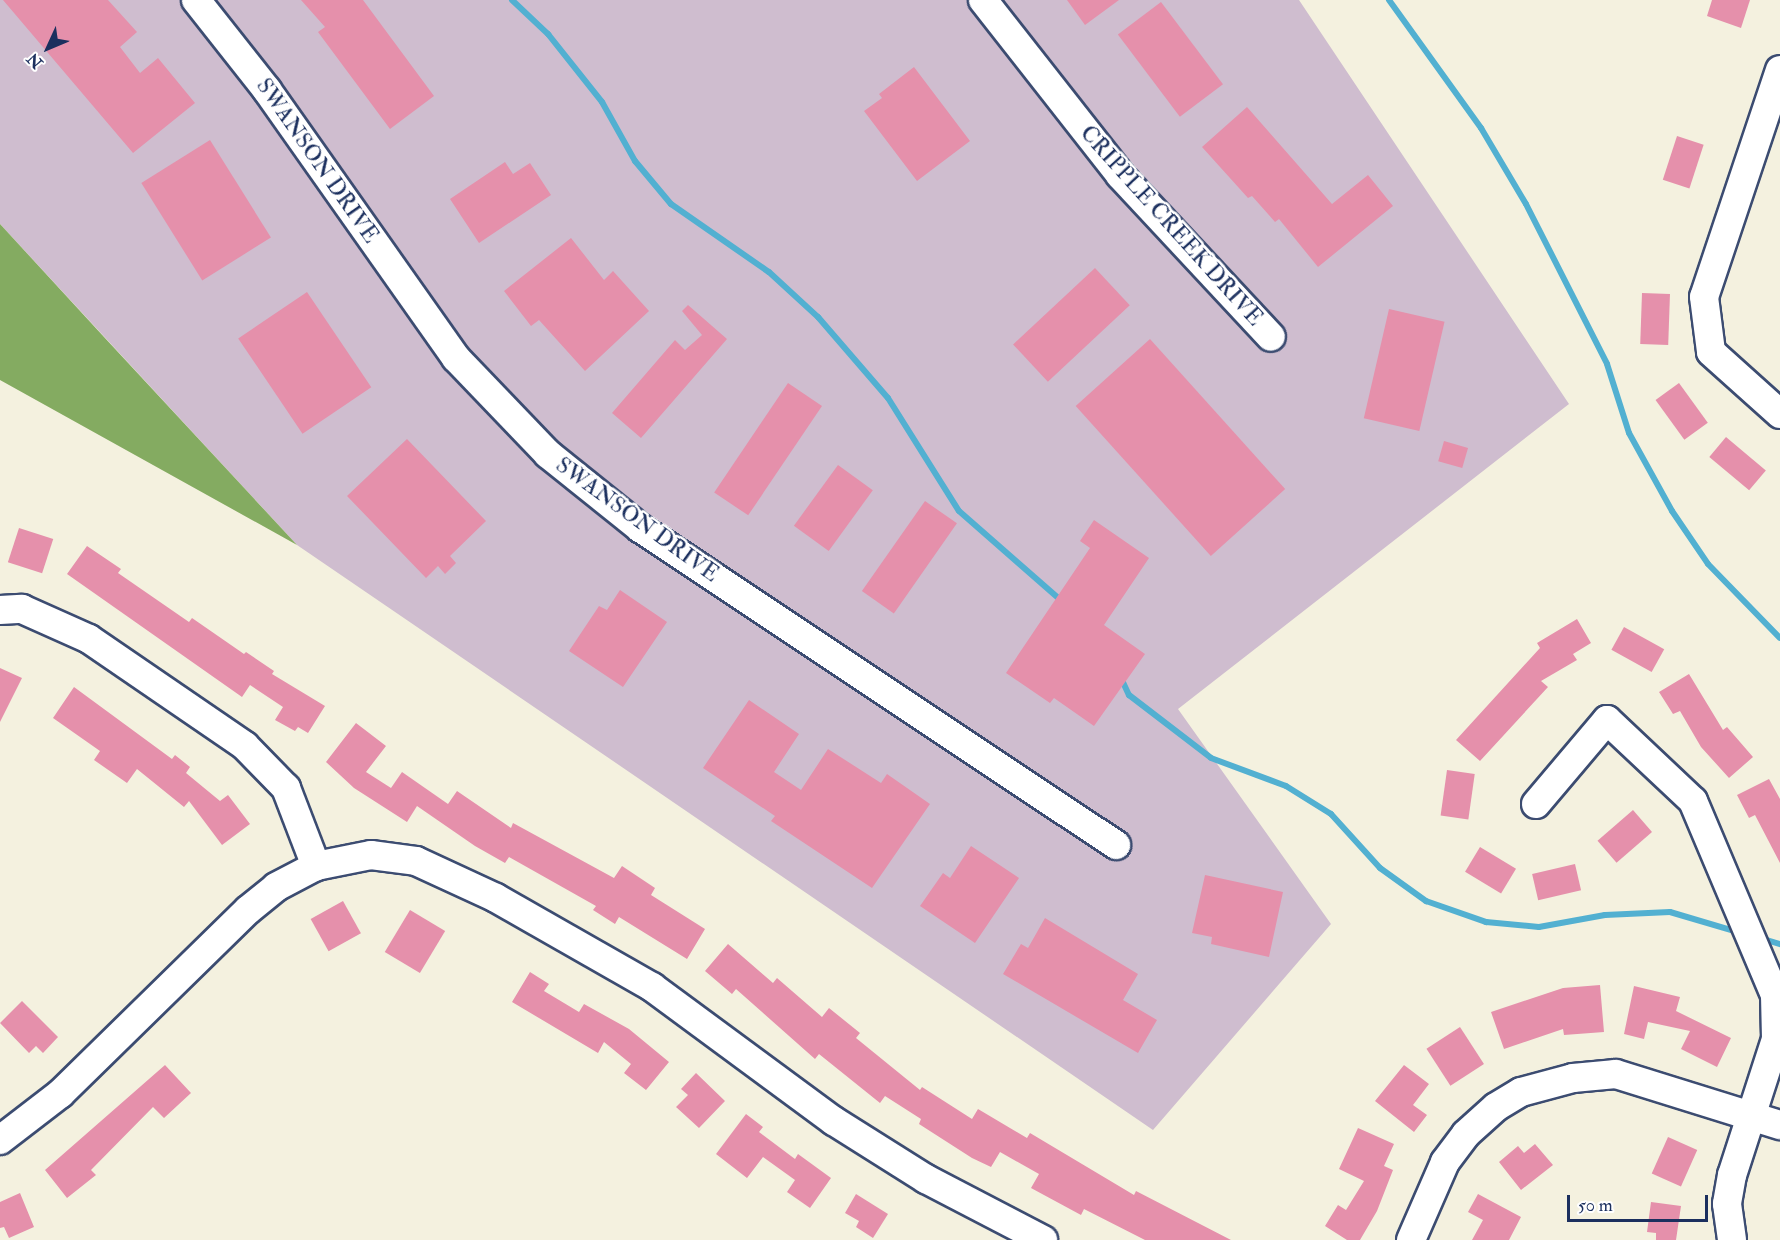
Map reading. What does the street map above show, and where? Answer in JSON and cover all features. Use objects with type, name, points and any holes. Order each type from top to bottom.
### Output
[{"type":"street","name":"SWANSON DRIVE","points":[[196,0],[267,90],[456,358],[548,454],[640,528],[1116,846]]},
{"type":"street","name":"CRIPPLE CREEK DRIVE","points":[[983,0],[1120,175],[1271,337]]},
{"type":"street","points":[[1780,70],[1704,297],[1712,352],[1780,414]]},
{"type":"street","points":[[0,610],[22,609],[89,639],[245,746],[286,788],[316,866]]},
{"type":"street","points":[[1536,804],[1607,720],[1693,801],[1775,994],[1776,1039],[1753,1116],[1732,1175],[1727,1204],[1732,1240]]},
{"type":"street","points":[[0,1140],[60,1094],[248,910],[276,887],[316,866],[371,855],[416,861],[496,898],[652,987],[775,1081],[926,1179],[1043,1240]]},
{"type":"street","points":[[1411,1240],[1445,1162],[1466,1134],[1496,1107],[1521,1092],[1573,1078],[1616,1074],[1780,1125]]},
{"type":"shaded area","points":[[0,0],[1299,0],[1569,404],[1178,709],[1331,924],[1153,1130],[297,545],[0,224]]},
{"type":"green space","points":[[0,224],[104,337],[297,545],[0,380]]},
{"type":"building","points":[[3,0],[108,0],[137,32],[120,47],[140,73],[158,58],[195,103],[133,153]]},
{"type":"building","points":[[301,0],[363,0],[434,96],[390,129],[318,32],[325,27]]},
{"type":"building","points":[[1067,0],[1119,0],[1085,25]]},
{"type":"building","points":[[1712,0],[1750,0],[1741,28],[1707,16]]},
{"type":"building","points":[[1161,2],[1223,84],[1180,117],[1118,34]]},
{"type":"building","points":[[914,67],[970,141],[917,181],[864,111],[882,98],[879,94]]},
{"type":"building","points":[[1247,107],[1332,204],[1368,175],[1393,206],[1318,267],[1279,219],[1275,222],[1252,196],[1248,198],[1202,147]]},
{"type":"building","points":[[1677,136],[1704,145],[1689,188],[1663,180]]},
{"type":"building","points":[[210,140],[271,238],[202,280],[141,183]]},
{"type":"building","points":[[505,162],[513,174],[530,163],[551,195],[479,243],[450,199]]},
{"type":"building","points":[[571,238],[604,280],[613,271],[649,311],[585,371],[539,320],[531,326],[504,291]]},
{"type":"building","points":[[1095,268],[1130,305],[1048,382],[1013,344]]},
{"type":"building","points":[[307,292],[371,387],[302,434],[238,338]]},
{"type":"building","points":[[1642,293],[1670,294],[1668,345],[1640,344]]},
{"type":"building","points":[[688,305],[727,339],[641,438],[612,413],[675,340],[685,350],[702,335],[682,311]]},
{"type":"building","points":[[1389,309],[1445,322],[1419,431],[1364,418]]},
{"type":"building","points":[[1150,339],[1285,489],[1211,556],[1076,406]]},
{"type":"building","points":[[788,383],[822,406],[748,515],[714,492]]},
{"type":"building","points":[[1679,383],[1708,423],[1684,440],[1656,400]]},
{"type":"building","points":[[1726,437],[1766,470],[1749,490],[1709,457]]},
{"type":"building","points":[[407,439],[486,521],[450,556],[456,563],[445,574],[438,566],[426,578],[347,496]]},
{"type":"building","points":[[1444,441],[1468,448],[1462,468],[1438,461]]},
{"type":"building","points":[[838,465],[873,490],[829,551],[794,526]]},
{"type":"building","points":[[925,501],[957,523],[894,613],[862,591]]},
{"type":"building","points":[[1094,520],[1149,558],[1104,625],[1145,654],[1094,726],[1054,698],[1050,703],[1006,673],[1090,548],[1080,541]]},
{"type":"building","points":[[19,528],[53,539],[42,573],[8,562]]},
{"type":"building","points":[[87,546],[121,569],[118,573],[189,622],[192,618],[244,654],[246,652],[274,671],[272,674],[325,706],[308,733],[298,727],[295,731],[275,720],[283,707],[250,685],[242,697],[67,574]]},
{"type":"building","points":[[620,590],[667,622],[623,687],[569,651],[599,606],[607,610]]},
{"type":"building","points":[[1577,619],[1591,643],[1573,654],[1577,660],[1541,681],[1548,687],[1480,761],[1456,740],[1540,648],[1537,643]]},
{"type":"building","points":[[1624,627],[1664,649],[1652,672],[1611,650]]},
{"type":"building","points":[[0,668],[22,678],[0,722]]},
{"type":"building","points":[[1689,674],[1723,730],[1727,727],[1753,757],[1729,778],[1701,747],[1680,711],[1673,714],[1659,692]]},
{"type":"building","points":[[74,687],[172,759],[175,755],[190,767],[186,773],[220,801],[228,795],[250,824],[222,845],[189,801],[184,807],[137,769],[127,783],[94,760],[100,751],[53,718]]},
{"type":"building","points":[[749,700],[799,734],[774,772],[801,790],[828,749],[881,783],[887,774],[930,804],[872,888],[771,821],[775,816],[703,768]]},
{"type":"building","points":[[356,723],[386,746],[366,772],[391,788],[402,772],[448,804],[457,791],[511,828],[513,823],[614,878],[622,866],[655,888],[651,895],[705,929],[687,959],[619,917],[615,924],[593,910],[596,906],[509,857],[505,863],[475,846],[417,806],[407,822],[354,788],[326,762]]},
{"type":"building","points":[[1447,770],[1475,774],[1468,819],[1441,816]]},
{"type":"building","points":[[1769,779],[1780,799],[1780,863],[1755,815],[1749,818],[1737,795]]},
{"type":"building","points":[[1633,810],[1652,832],[1617,863],[1598,841]]},
{"type":"building","points":[[971,846],[1019,878],[975,943],[920,906],[943,873],[950,878]]},
{"type":"building","points":[[1480,847],[1516,869],[1501,893],[1465,872]]},
{"type":"building","points":[[1575,864],[1581,890],[1538,900],[1532,874]]},
{"type":"building","points":[[1205,875],[1283,892],[1269,957],[1211,944],[1212,937],[1192,933]]},
{"type":"building","points":[[343,901],[361,933],[329,951],[311,919]]},
{"type":"building","points":[[410,910],[445,931],[420,973],[385,952]]},
{"type":"building","points":[[1045,918],[1138,974],[1123,1000],[1157,1020],[1138,1053],[1003,974],[1021,944],[1028,948]]},
{"type":"building","points":[[728,944],[773,983],[777,978],[822,1017],[829,1008],[860,1033],[856,1038],[920,1090],[922,1087],[972,1119],[978,1109],[1027,1138],[1030,1133],[1134,1195],[1136,1191],[1231,1240],[1145,1240],[1084,1209],[1081,1215],[1031,1188],[1039,1174],[1000,1152],[991,1167],[972,1158],[919,1124],[921,1119],[885,1096],[880,1103],[819,1054],[815,1059],[736,989],[732,994],[705,971]]},
{"type":"building","points":[[530,972],[549,984],[544,991],[579,1012],[584,1004],[629,1029],[669,1062],[646,1090],[624,1073],[631,1064],[604,1042],[598,1053],[512,1002]]},
{"type":"building","points":[[1600,985],[1604,1032],[1564,1035],[1563,1029],[1504,1049],[1491,1012],[1563,988]]},
{"type":"building","points":[[1634,986],[1680,997],[1676,1011],[1731,1038],[1717,1067],[1681,1049],[1690,1031],[1648,1022],[1644,1039],[1624,1034]]},
{"type":"building","points":[[22,1001],[58,1037],[43,1053],[36,1046],[29,1053],[0,1023]]},
{"type":"building","points":[[1460,1027],[1484,1064],[1450,1086],[1426,1049]]},
{"type":"building","points":[[165,1065],[191,1093],[164,1118],[153,1107],[91,1170],[96,1175],[67,1198],[45,1170]]},
{"type":"building","points":[[1404,1065],[1429,1084],[1413,1105],[1427,1115],[1414,1132],[1375,1101]]},
{"type":"building","points":[[696,1073],[725,1101],[699,1128],[676,1107],[688,1095],[681,1089]]},
{"type":"building","points":[[746,1114],[763,1127],[759,1132],[795,1159],[798,1154],[831,1178],[810,1208],[787,1192],[795,1180],[763,1157],[747,1178],[716,1154]]},
{"type":"building","points":[[1358,1128],[1394,1144],[1384,1166],[1393,1170],[1377,1211],[1360,1240],[1347,1240],[1325,1226],[1338,1205],[1346,1210],[1364,1181],[1339,1169]]},
{"type":"building","points":[[1668,1137],[1697,1150],[1681,1187],[1652,1174]]},
{"type":"building","points":[[1535,1144],[1553,1165],[1521,1190],[1499,1162],[1518,1146],[1524,1153]]},
{"type":"building","points":[[20,1193],[34,1227],[9,1238],[4,1227],[0,1228],[0,1202]]},
{"type":"building","points":[[856,1194],[888,1214],[873,1238],[856,1227],[859,1221],[845,1213]]},
{"type":"building","points":[[1478,1194],[1521,1217],[1509,1240],[1472,1240],[1483,1220],[1468,1212]]},
{"type":"building","points":[[1651,1202],[1681,1206],[1676,1240],[1656,1240],[1656,1233],[1647,1232]]},
{"type":"waterway","points":[[512,0],[548,34],[602,102],[635,161],[671,204],[769,272],[818,317],[888,398],[959,511],[1063,602]]},
{"type":"waterway","points":[[1389,0],[1481,128],[1526,204],[1607,364],[1629,433],[1672,511],[1708,564],[1780,638]]},
{"type":"waterway","points":[[1121,678],[1129,695],[1211,758],[1286,786],[1331,814],[1380,868],[1426,901],[1486,922],[1539,927],[1605,915],[1670,912],[1738,932]]},
{"type":"waterway","points":[[1760,938],[1780,944]]}]
